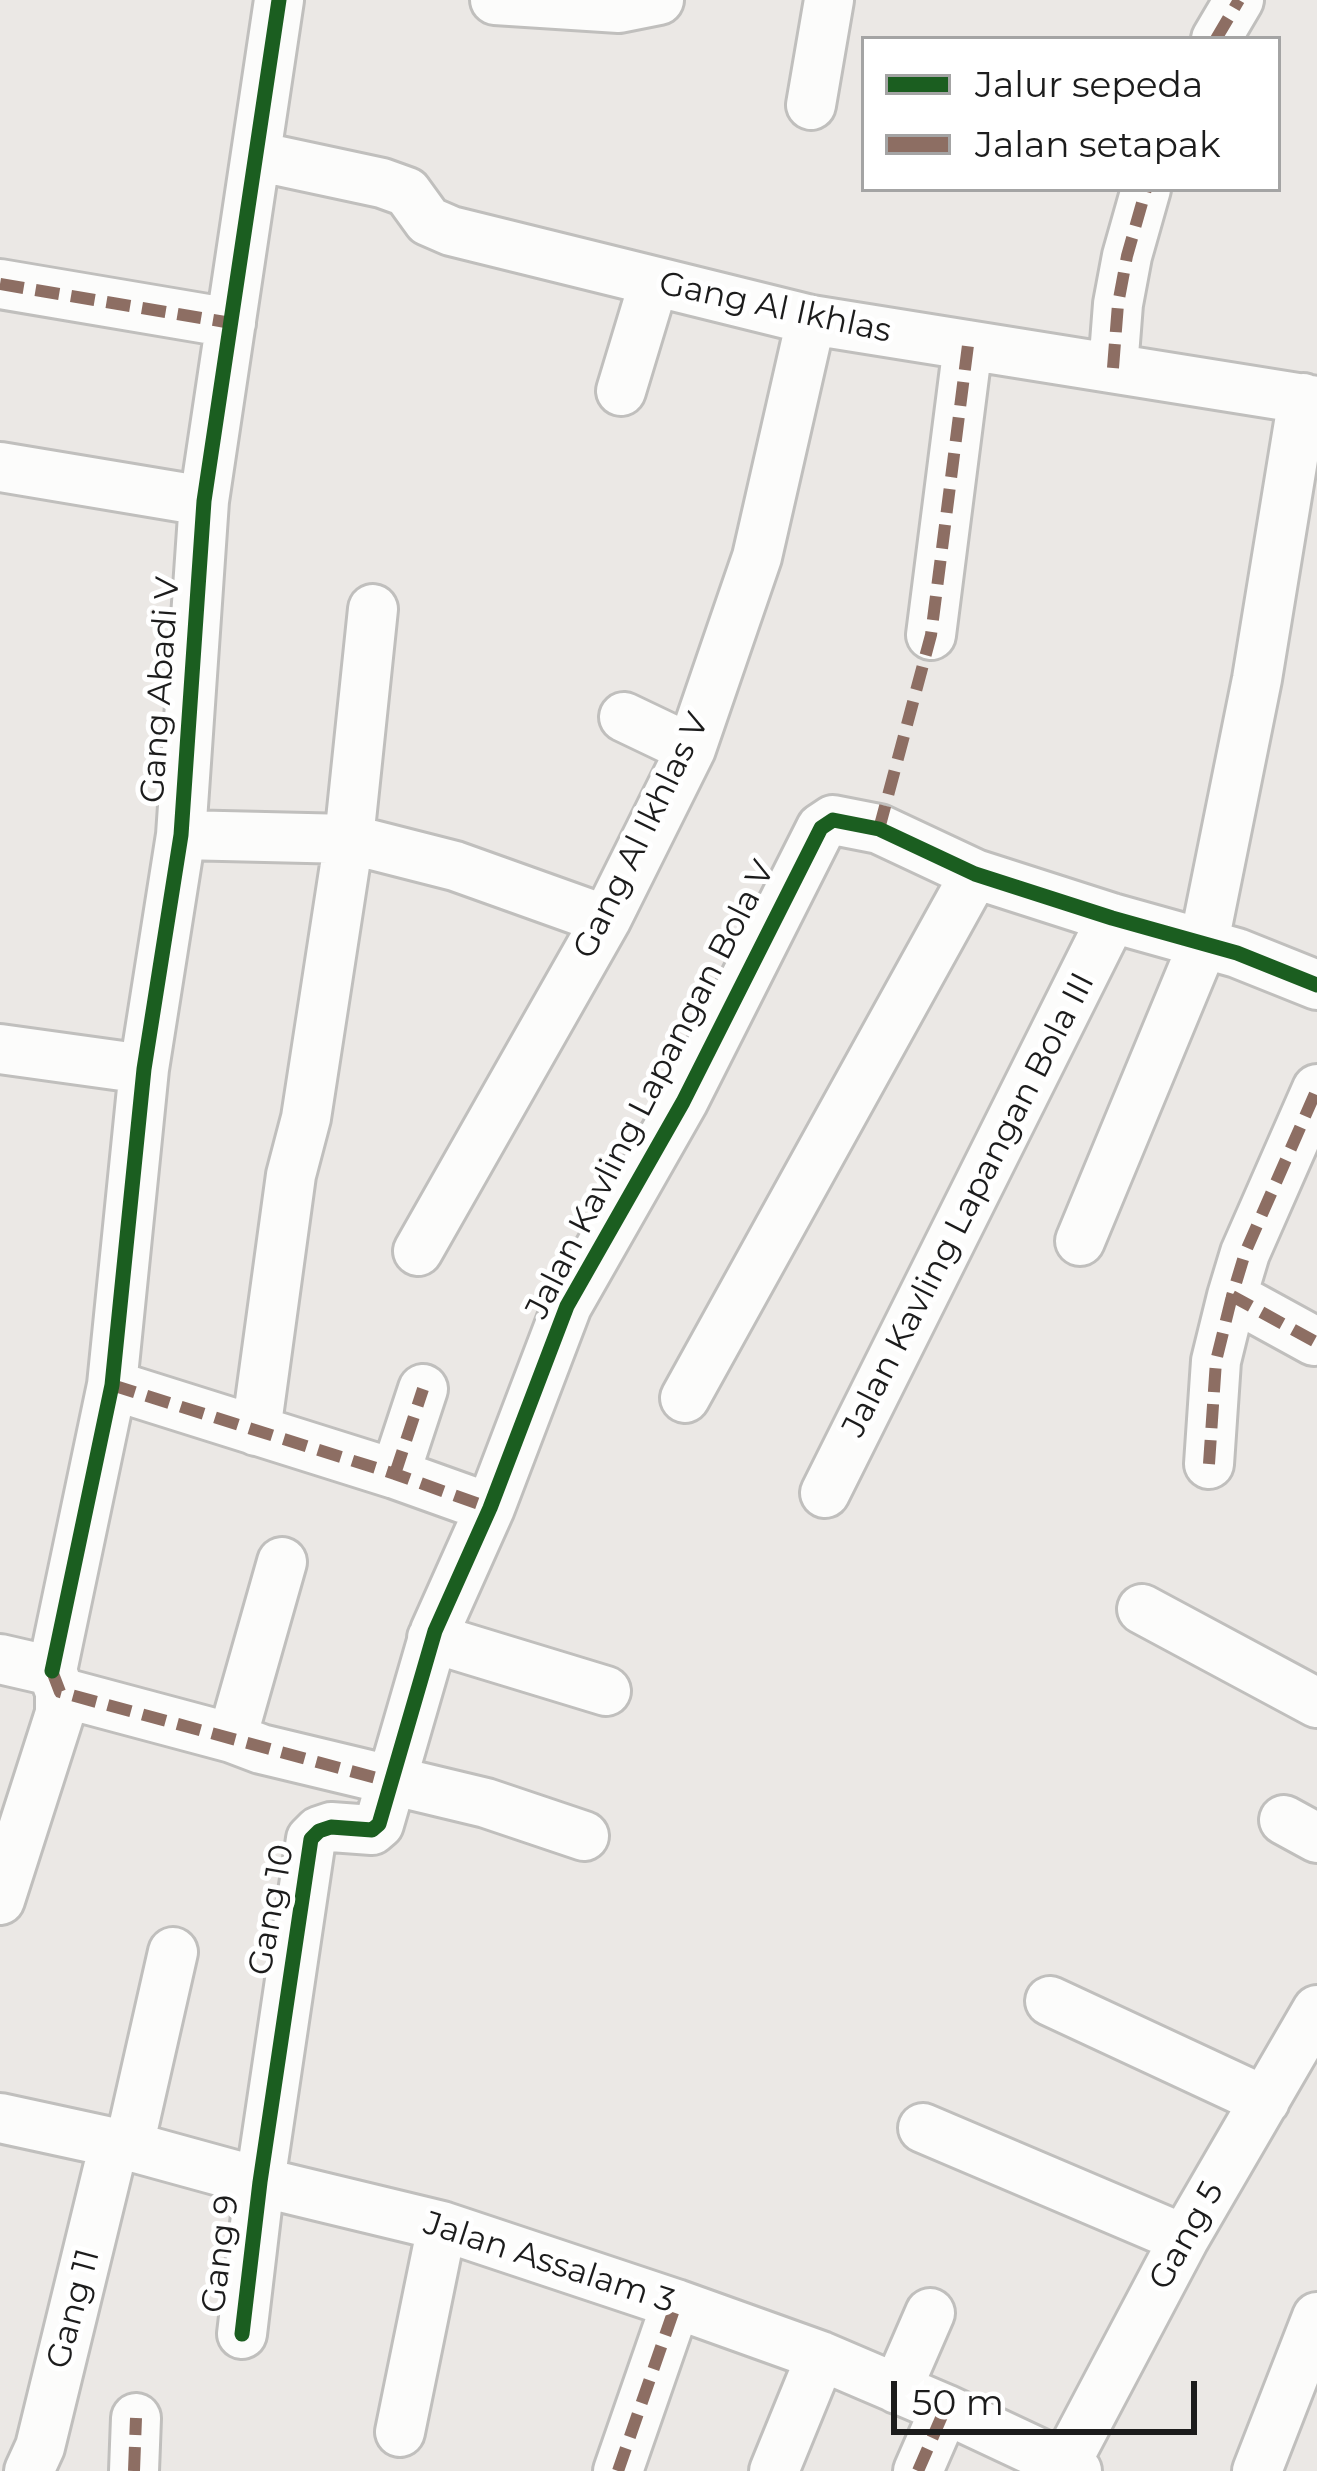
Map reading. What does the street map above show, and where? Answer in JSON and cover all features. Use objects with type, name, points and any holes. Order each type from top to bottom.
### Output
[{"type":"street","name":"Gang Abadi V","points":[[0,1900],[60,1713],[56,1681],[112,1384],[144,1069],[181,835],[204,501],[279,0]]},
{"type":"street","points":[[495,0],[619,8],[659,0]]},
{"type":"street","points":[[811,105],[829,0]]},
{"type":"street","points":[[1218,36],[1238,0]]},
{"type":"street","name":"Gang Al Ikhlas","points":[[256,156],[407,192],[428,220],[451,231],[811,320],[1310,399]]},
{"type":"street","points":[[1113,368],[1118,304],[1145,192]]},
{"type":"street","points":[[621,391],[654,282]]},
{"type":"street","points":[[0,284],[231,323]]},
{"type":"street","name":"Gang Al Ikhlas V","points":[[418,1251],[606,920],[691,748],[757,557],[811,320]]},
{"type":"street","points":[[931,635],[968,346]]},
{"type":"street","points":[[1080,1241],[1204,942],[1310,399]]},
{"type":"street","points":[[1,477],[204,501]]},
{"type":"street","points":[[256,1431],[291,1175],[306,1118],[349,839],[373,609]]},
{"type":"street","points":[[624,717],[691,748]]},
{"type":"street","name":"Jalan Kavling Lapangan Bola V","points":[[490,1508],[567,1306],[683,1102],[821,828],[832,820],[879,829],[975,874]]},
{"type":"street","points":[[181,835],[349,839],[455,866],[606,920]]},
{"type":"street","points":[[685,1398],[975,874],[1204,942],[1317,986]]},
{"type":"street","name":"Jalan Kavling Lapangan Bola III","points":[[825,1493],[1112,918]]},
{"type":"street","points":[[0,1049],[144,1069]]},
{"type":"street","points":[[1209,1464],[1216,1360],[1232,1296],[1245,1253],[1317,1088]]},
{"type":"street","points":[[1232,1296],[1314,1342]]},
{"type":"street","points":[[112,1384],[490,1508]]},
{"type":"street","points":[[394,1474],[423,1389]]},
{"type":"street","name":"Gang 10","points":[[260,2182],[311,1839],[331,1827],[372,1830],[379,1824],[433,1638],[490,1508]]},
{"type":"street","points":[[232,1738],[283,1562]]},
{"type":"street","points":[[1142,1609],[1317,1703]]},
{"type":"street","points":[[433,1638],[606,1691]]},
{"type":"street","points":[[0,1659],[261,1748],[486,1803],[584,1836]]},
{"type":"street","name":"Gang 11","points":[[29,2471],[40,2447],[173,1952]]},
{"type":"street","points":[[1049,2001],[1265,2101]]},
{"type":"street","name":"Gang 5","points":[[1070,2468],[1184,2239],[1317,2010]]},
{"type":"street","name":"Jalan Assalam 3","points":[[0,2118],[442,2226],[821,2356],[1070,2468]]},
{"type":"street","points":[[923,2128],[1184,2239]]},
{"type":"street","name":"Gang 9","points":[[242,2334],[260,2182]]},
{"type":"street","points":[[400,2432],[442,2226]]},
{"type":"street","points":[[618,2471],[676,2304]]},
{"type":"street","points":[[897,2389],[930,2313]]},
{"type":"street","points":[[1257,2471],[1317,2317]]},
{"type":"street","points":[[775,2471],[821,2356]]},
{"type":"street","points":[[918,2471],[945,2409]]},
{"type":"street","points":[[134,2471],[136,2418]]},
{"type":"marked path","points":[[1218,36],[1239,0]]},
{"type":"marked path","points":[[1113,368],[1118,304],[1145,192]]},
{"type":"marked path","points":[[0,284],[231,323]]},
{"type":"marked path","points":[[879,829],[931,635],[968,345]]},
{"type":"marked path","points":[[1314,1341],[1232,1296],[1245,1253],[1317,1089]]},
{"type":"marked path","points":[[1209,1464],[1216,1361],[1232,1296]]},
{"type":"marked path","points":[[112,1385],[490,1508]]},
{"type":"marked path","points":[[395,1474],[423,1389]]},
{"type":"marked path","points":[[52,1671],[60,1692],[391,1782]]},
{"type":"marked path","points":[[618,2471],[676,2304]]},
{"type":"marked path","points":[[918,2471],[945,2409]]},
{"type":"marked path","points":[[134,2471],[136,2418]]},
{"type":"cycle path","points":[[52,1671],[112,1385],[144,1069],[181,835],[204,501],[279,0]]},
{"type":"cycle path","points":[[242,2334],[311,1839],[331,1827],[372,1830],[379,1824],[435,1631],[490,1508],[567,1306],[683,1102],[821,828],[833,820],[879,829],[975,874],[1237,953],[1317,985]]}]
